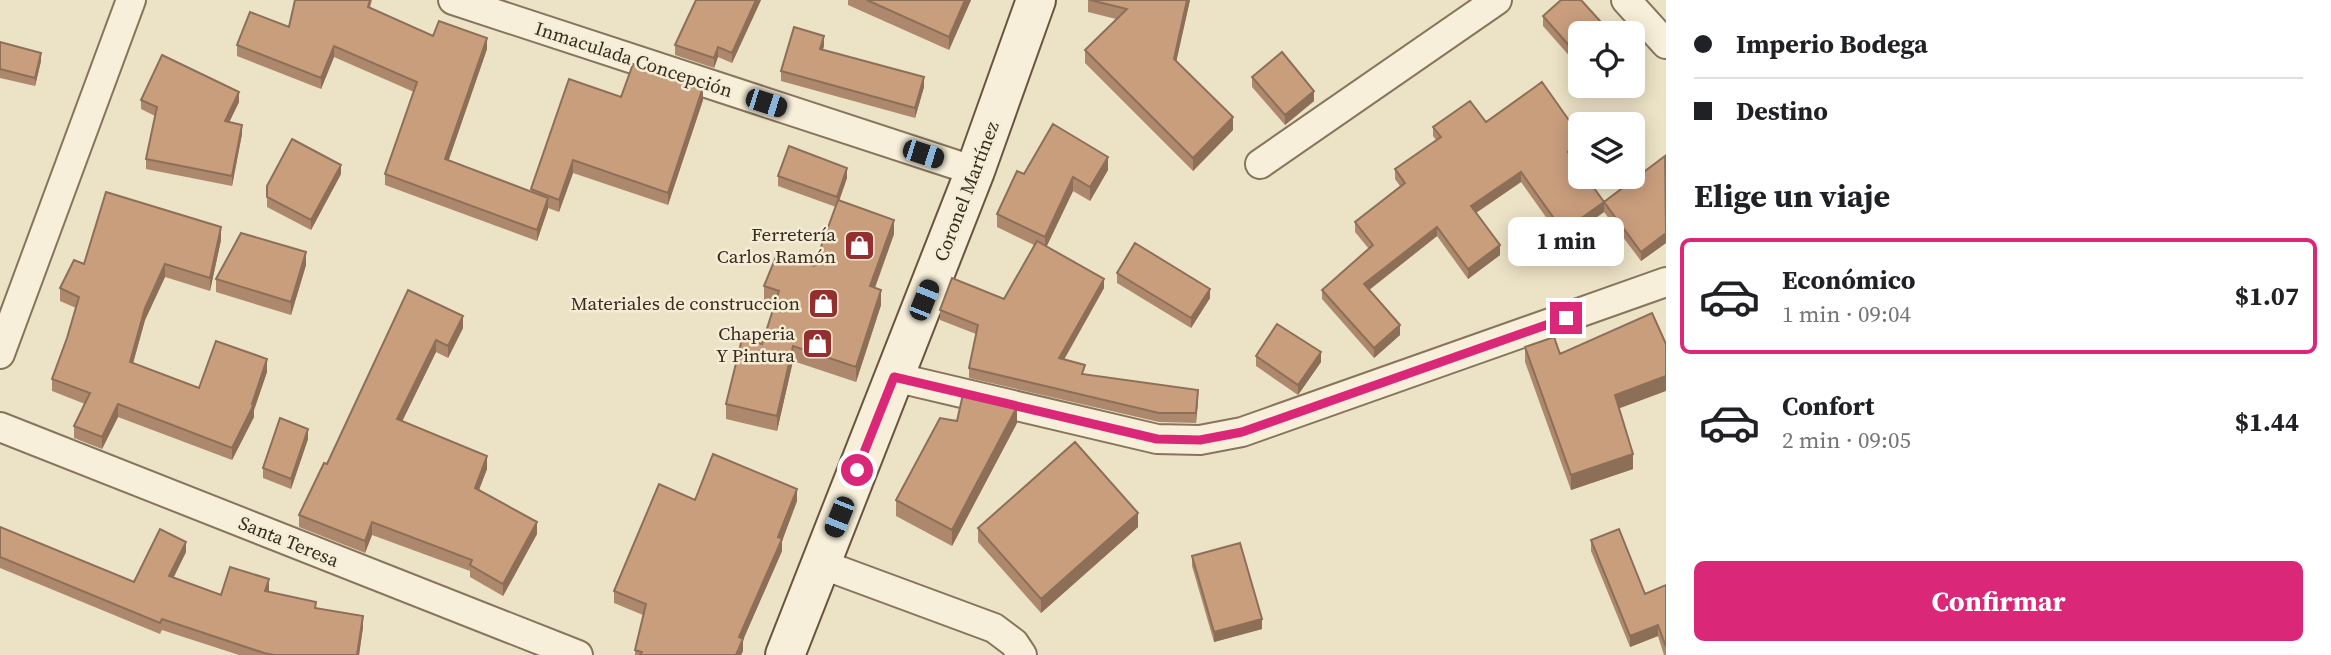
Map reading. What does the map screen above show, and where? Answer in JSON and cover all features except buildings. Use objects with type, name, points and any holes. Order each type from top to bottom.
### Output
[{"type":"main road","name":"Coronel Martínez","points":[[785,655],[975,171],[1036,0]]},
{"type":"street","points":[[0,354],[131,0]]},
{"type":"street","name":"Inmaculada Concepción","points":[[453,0],[975,171]]},
{"type":"street","points":[[1260,164],[1497,0]]},
{"type":"street","points":[[1626,0],[1666,44]]},
{"type":"street","points":[[894,377],[1157,439],[1200,440],[1242,432],[1666,282]]},
{"type":"street","name":"Santa Teresa","points":[[0,427],[578,655]]},
{"type":"street","points":[[821,564],[994,628],[1014,643],[1022,655]]},
{"type":"place","name":"Ferretería Carlos Ramón","points":[[859,245]]},
{"type":"place","name":"Materiales de construccion","points":[[823,303]]},
{"type":"place","name":"Chaperia Y Pintura","points":[[818,344]]},
{"type":"route","points":[[857,470],[894,377],[1157,439],[1200,440],[1242,432],[1566,318]]}]
